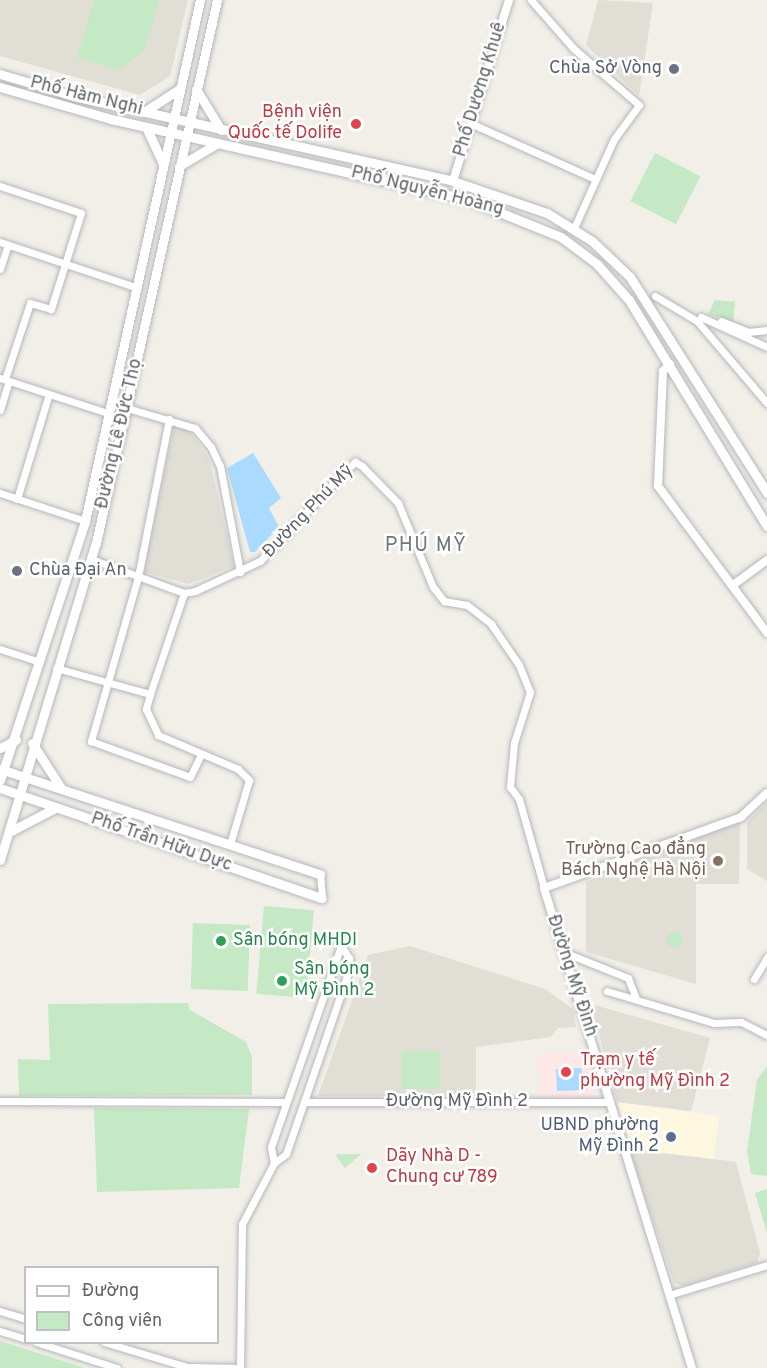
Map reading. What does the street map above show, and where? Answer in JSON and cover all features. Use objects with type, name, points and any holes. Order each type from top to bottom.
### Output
[{"type":"main road","name":"Đường Lê Đức Thọ","points":[[0,780],[2,769],[20,728],[85,521],[200,0]]},
{"type":"main road","name":"Đường Lê Đức Thọ","points":[[0,860],[6,832],[26,777],[33,738],[91,559],[217,0]]},
{"type":"main road","name":"Phố Hàm Nghi","points":[[5,75],[189,123]]},
{"type":"main road","name":"Phố Hàm Nghi","points":[[3,88],[186,136]]},
{"type":"main road","points":[[144,112],[179,88]]},
{"type":"main road","points":[[196,89],[221,130]]},
{"type":"main road","name":"Phố Nguyễn Hoàng","points":[[189,123],[453,181],[519,200],[574,228],[620,265],[651,305],[767,493]]},
{"type":"main road","points":[[146,127],[163,164]]},
{"type":"main road","name":"Phố Nguyễn Hoàng","points":[[186,136],[493,206],[561,237],[615,282],[670,364],[767,526]]},
{"type":"main road","points":[[179,166],[216,144]]},
{"type":"main road","points":[[20,728],[33,738],[61,788]]},
{"type":"main road","points":[[0,748],[16,740]]},
{"type":"main road","name":"Phố Trần Hữu Dực","points":[[2,769],[320,874]]},
{"type":"main road","name":"Phố Trần Hữu Dực","points":[[0,788],[322,898]]},
{"type":"main road","points":[[6,832],[55,808]]},
{"type":"street","name":"Phố Dương Khuê","points":[[453,181],[509,0]]},
{"type":"street","points":[[531,0],[574,49],[639,105],[595,179],[574,228]]},
{"type":"street","points":[[3,88],[5,75]]},
{"type":"street","points":[[470,123],[595,179]]},
{"type":"street","points":[[374,178],[377,163]]},
{"type":"street","points":[[0,186],[81,213],[51,309],[30,303],[5,379],[0,410]]},
{"type":"street","points":[[0,242],[135,287]]},
{"type":"street","points":[[0,268],[8,244]]},
{"type":"street","points":[[655,296],[697,321],[767,403]]},
{"type":"street","points":[[767,330],[748,332],[702,315],[767,347]]},
{"type":"street","points":[[670,364],[663,371],[658,486],[767,633]]},
{"type":"street","points":[[5,379],[108,413]]},
{"type":"street","points":[[17,499],[49,394]]},
{"type":"street","points":[[126,408],[195,428],[220,466],[240,572]]},
{"type":"street","points":[[169,419],[138,577],[91,741],[190,777],[201,754]]},
{"type":"street","name":"Đường Phú Mỹ","points":[[184,593],[240,572],[280,544],[355,462],[386,485],[433,587],[444,601],[467,605],[491,624],[531,692],[514,743],[510,787],[519,799],[544,888]]},
{"type":"street","points":[[0,493],[85,521]]},
{"type":"street","points":[[91,559],[184,593],[146,709],[158,735],[238,769],[249,780],[230,844]]},
{"type":"street","points":[[733,585],[767,560]]},
{"type":"street","points":[[0,649],[40,662]]},
{"type":"street","points":[[56,668],[108,686],[150,694]]},
{"type":"street","points":[[544,888],[741,817],[767,793]]},
{"type":"street","points":[[320,874],[322,898]]},
{"type":"street","name":"Đường Mỹ Đình","points":[[544,888],[566,953],[609,1102],[692,1368]]},
{"type":"street","points":[[110,1344],[169,1365],[240,1368],[242,1224],[274,1163],[286,1154],[349,970],[349,958],[340,949],[336,939]]},
{"type":"street","points":[[274,1163],[272,1147],[340,949]]},
{"type":"street","points":[[566,953],[628,978],[636,999]]},
{"type":"street","points":[[754,979],[767,957]]},
{"type":"street","points":[[607,991],[714,1023],[741,1022],[767,1035]]},
{"type":"street","points":[[0,1101],[286,1102]]},
{"type":"street","name":"Đường Mỹ Đình 2","points":[[305,1102],[609,1102]]},
{"type":"street","points":[[669,1295],[767,1265]]},
{"type":"street","points":[[0,1311],[24,1317]]},
{"type":"street","points":[[0,1331],[24,1338]]},
{"type":"street","points":[[42,1344],[117,1368]]},
{"type":"shaded area","points":[[0,0],[188,0],[170,76],[140,95],[0,56]]},
{"type":"shaded area","points":[[598,0],[653,3],[639,96],[586,45]]},
{"type":"shaded area","points":[[174,426],[190,431],[209,458],[234,566],[189,584],[144,572]]},
{"type":"shaded area","points":[[767,802],[767,881],[747,869],[747,822]]},
{"type":"shaded area","points":[[740,821],[739,884],[696,884],[696,984],[586,952],[586,882]]},
{"type":"shaded area","points":[[410,946],[545,989],[573,1009],[576,1027],[558,1028],[551,1037],[476,1047],[476,1096],[318,1096],[368,955]]},
{"type":"shaded area","points":[[591,1004],[710,1038],[691,1111],[617,1102]]},
{"type":"shaded area","name":"Trạm y tế phường Mỹ Đình 2","points":[[588,1051],[597,1090],[589,1098],[540,1097],[538,1054]]},
{"type":"shaded area","name":"UBND phường Mỹ Đình 2","points":[[617,1102],[719,1116],[714,1159],[629,1149]]},
{"type":"shaded area","points":[[629,1149],[736,1162],[760,1253],[757,1263],[683,1286],[674,1283]]},
{"type":"green space","points":[[94,0],[159,0],[145,50],[120,70],[77,58]]},
{"type":"green space","points":[[655,153],[700,176],[676,224],[630,201]]},
{"type":"green space","points":[[715,300],[735,302],[733,323],[708,314]]},
{"type":"green space","points":[[264,906],[314,910],[306,998],[256,994]]},
{"type":"green space","points":[[193,923],[250,925],[248,991],[191,989]]},
{"type":"green space","points":[[672,932],[678,932],[683,940],[681,946],[672,948],[667,943],[667,937]]},
{"type":"green space","points":[[188,1003],[190,1010],[246,1042],[252,1057],[252,1095],[19,1096],[18,1059],[50,1060],[48,1004]]},
{"type":"green space","points":[[402,1051],[440,1051],[440,1089],[402,1089]]},
{"type":"green space","points":[[767,1066],[767,1176],[751,1174],[747,1151],[757,1080]]},
{"type":"green space","points":[[94,1108],[249,1109],[239,1188],[97,1192]]},
{"type":"green space","points":[[337,1154],[361,1154],[345,1168],[336,1156]]},
{"type":"green space","points":[[767,1189],[767,1233],[755,1193]]},
{"type":"green space","points":[[0,1341],[85,1368],[0,1368]]},
{"type":"water","points":[[253,453],[281,498],[269,508],[279,527],[255,552],[250,552],[227,468]]},
{"type":"water","points":[[581,1068],[587,1090],[557,1091],[556,1069]]},
{"type":"place","name":"Chùa Sở Vòng","points":[[674,69]]},
{"type":"place","name":"Bệnh viện Quốc tế Dolife","points":[[356,124]]},
{"type":"place","name":"Chùa Đại An","points":[[17,571]]},
{"type":"place","name":"Trường Cao đẳng Bách Nghệ Hà Nội","points":[[718,861]]},
{"type":"place","name":"Sân bóng MHDI","points":[[221,941]]},
{"type":"place","name":"Sân bóng Mỹ Đình 2","points":[[282,981]]},
{"type":"place","name":"Trạm y tế phường Mỹ Đình 2","points":[[566,1072]]},
{"type":"place","name":"UBND phường Mỹ Đình 2","points":[[671,1137]]},
{"type":"place","name":"Dãy Nhà D - Chung cư 789","points":[[372,1168]]},
{"type":"district","name":"PHÚ MỸ","points":[[426,546]]}]
